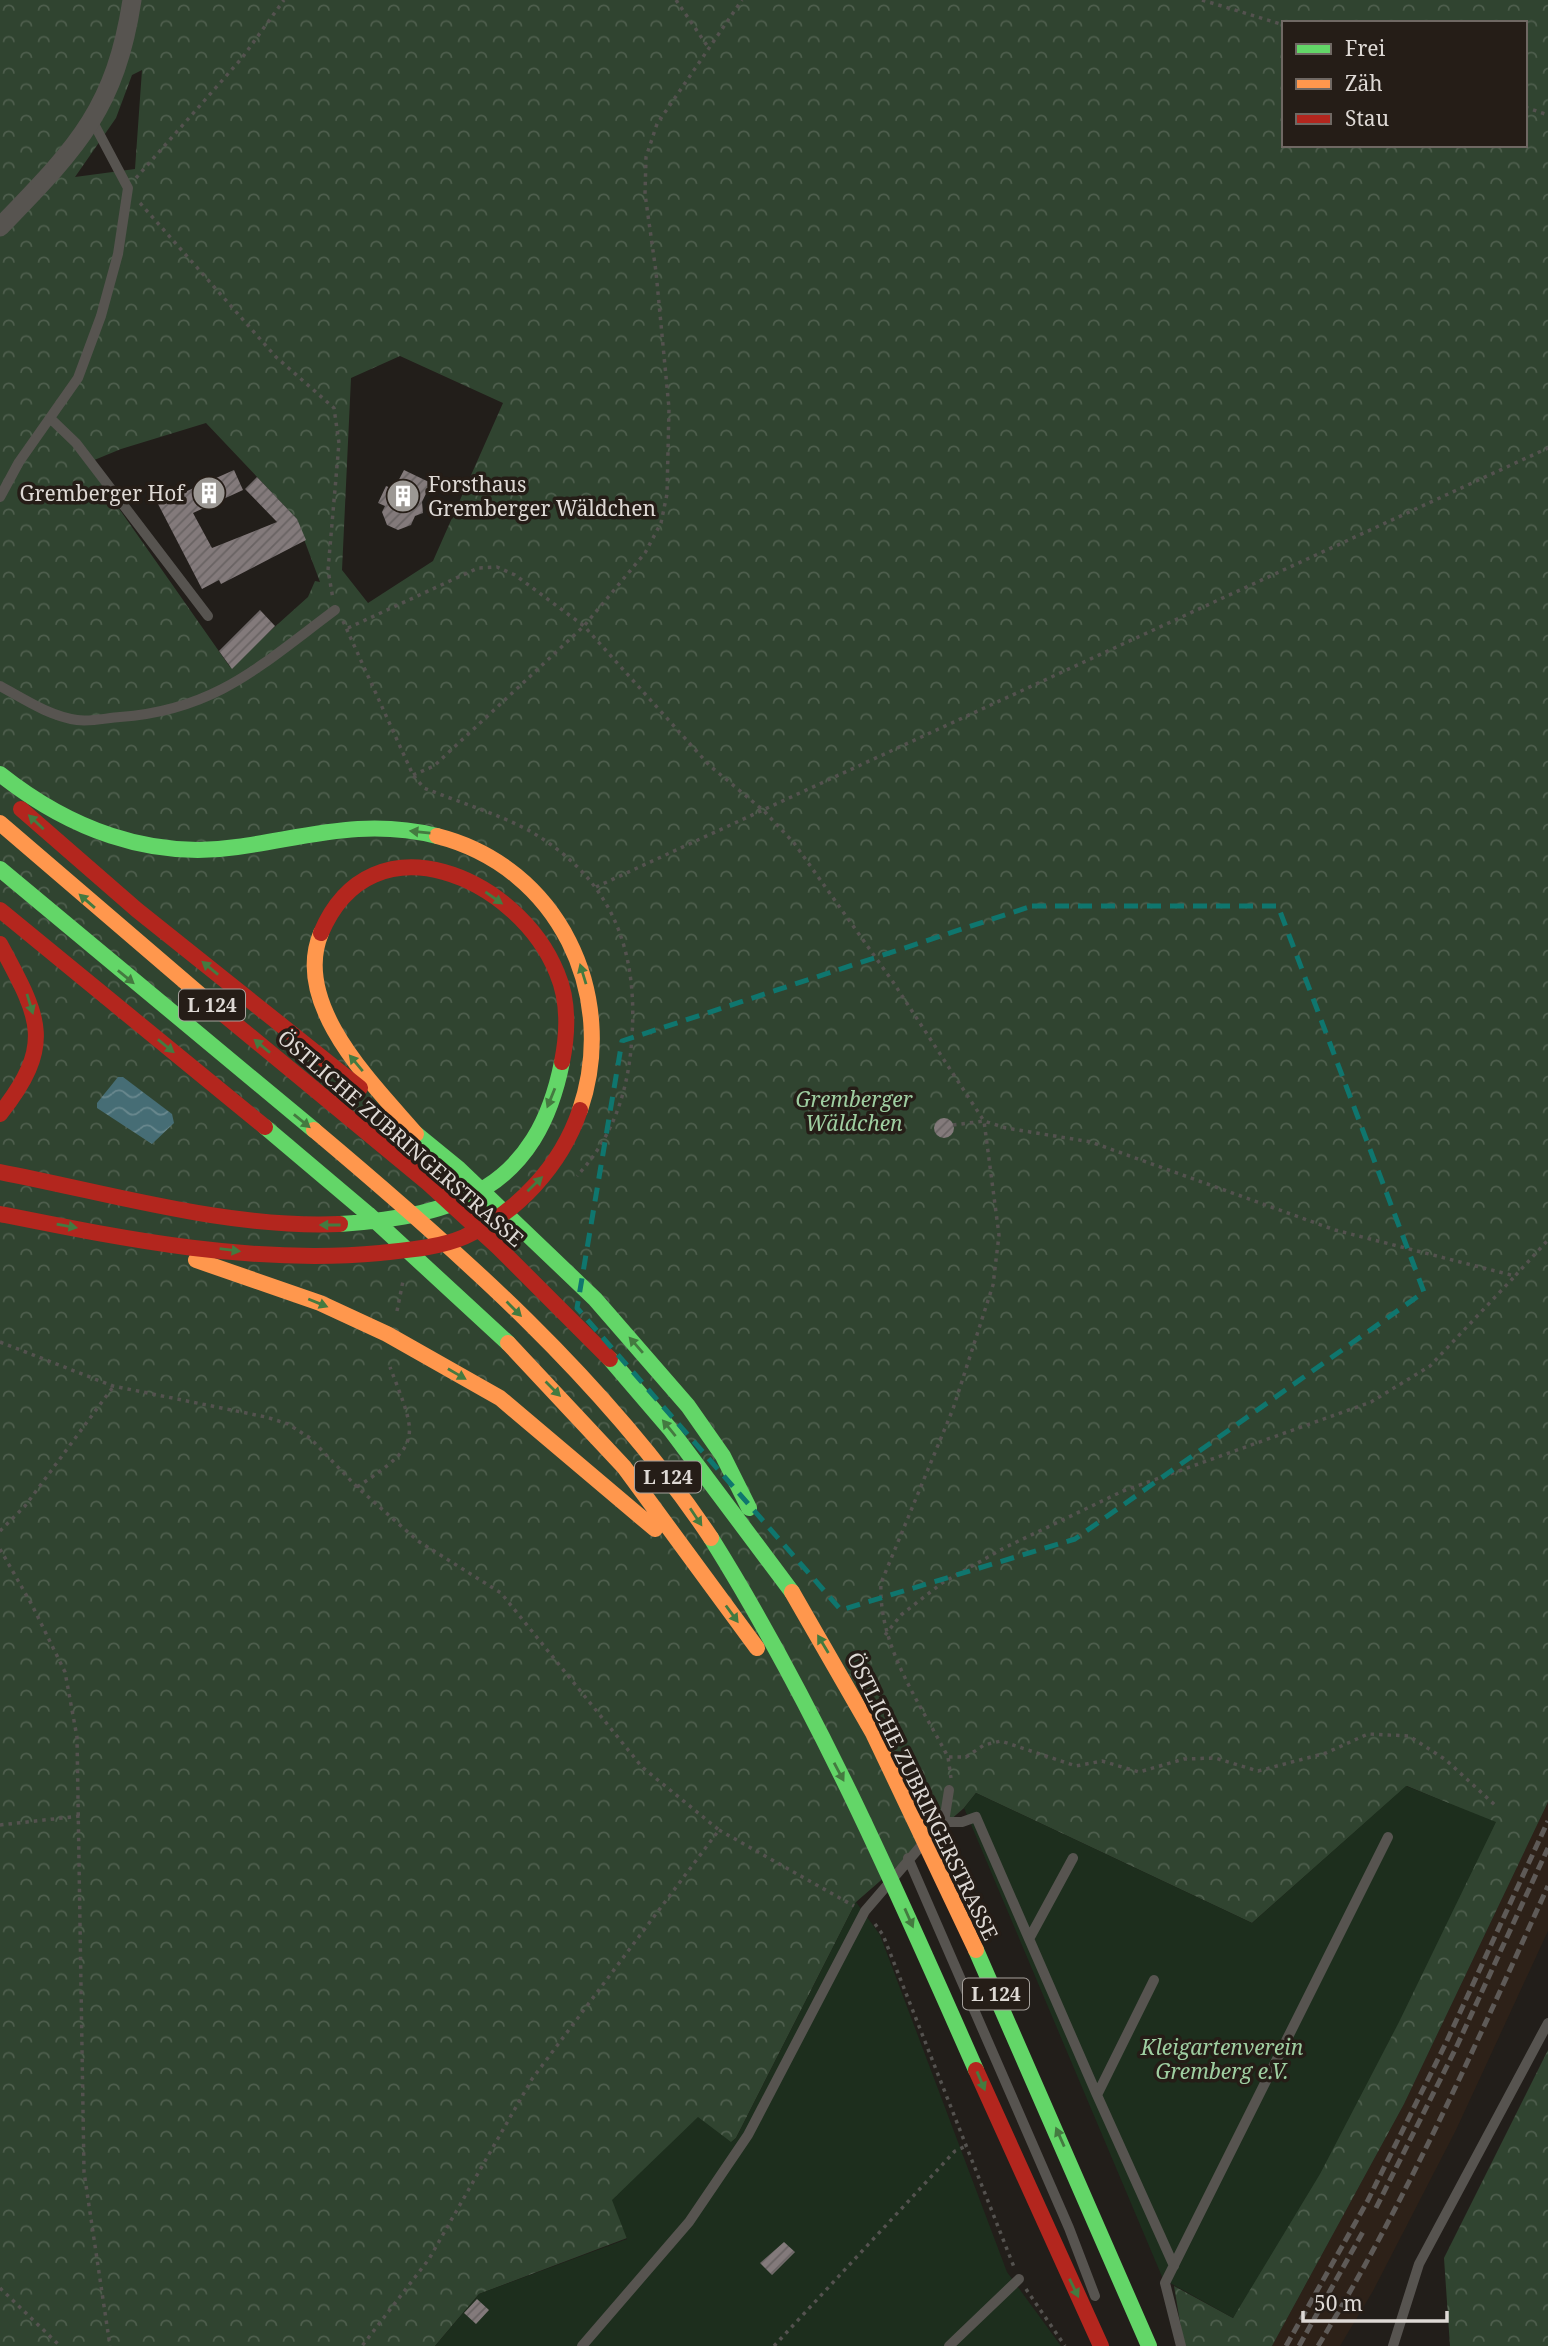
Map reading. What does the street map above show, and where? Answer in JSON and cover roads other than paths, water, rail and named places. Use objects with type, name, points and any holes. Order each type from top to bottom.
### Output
[{"type":"highway","points":[[0,774],[26,796],[111,839],[206,850],[273,842],[318,831],[369,827],[436,834],[479,851],[515,875],[554,914],[583,970],[595,1036],[588,1088],[557,1160],[540,1181],[496,1219],[462,1237],[428,1246],[355,1255],[277,1256],[138,1239],[0,1214]]},
{"type":"highway","points":[[0,790],[137,910],[459,1170],[595,1299],[688,1406],[723,1456],[785,1580]]},
{"type":"highway","name":"ÖSTLICHE ZUBRINGERSTRASSE","points":[[0,823],[121,930],[428,1183],[498,1247],[621,1370],[785,1580],[837,1667],[967,1927],[1149,2346]]},
{"type":"highway","points":[[0,1172],[254,1221],[331,1226],[370,1224],[416,1215],[476,1196],[512,1168],[530,1144],[562,1071],[568,1022],[558,973],[529,931],[499,901],[456,874],[401,867],[363,879],[333,909],[316,948],[322,999],[344,1049],[416,1134]]},
{"type":"highway","name":"L 124","points":[[0,869],[95,952],[389,1192],[465,1261],[597,1392],[670,1479],[746,1591],[860,1811],[1040,2218],[1101,2346]]},
{"type":"highway","points":[[0,910],[346,1194],[435,1272],[577,1413],[648,1498],[819,1732]]},
{"type":"highway","points":[[0,944],[32,1004],[38,1046],[23,1085],[0,1114]]},
{"type":"highway","points":[[138,1239],[320,1303],[393,1337],[500,1398],[692,1559]]},
{"type":"street","points":[[0,227],[60,165],[93,122],[114,79],[126,41],[132,0]]},
{"type":"lane","points":[[0,496],[19,462],[52,419],[78,378],[101,316],[118,254],[128,188],[93,122]]},
{"type":"lane","points":[[52,419],[76,443],[208,616]]},
{"type":"lane","points":[[0,686],[47,712],[79,721],[148,715],[194,704],[239,681],[335,610]]},
{"type":"lane","points":[[582,2346],[689,2222],[748,2136],[865,1911],[908,1858],[944,1822],[949,1790]]},
{"type":"lane","points":[[944,1822],[962,1822],[976,1817],[1174,2266]]},
{"type":"lane","points":[[1181,2346],[1179,2330],[1164,2291],[1174,2266],[1388,1837]]},
{"type":"lane","points":[[908,1858],[1069,2228],[1101,2311]]},
{"type":"lane","points":[[1029,1939],[1073,1858]]},
{"type":"lane","points":[[1097,2095],[1154,1980]]},
{"type":"lane","points":[[1394,2346],[1419,2264],[1548,2023]]},
{"type":"lane","points":[[949,2346],[1019,2279]]},
{"type":"water","points":[[118,1077],[123,1077],[172,1114],[174,1123],[152,1144],[97,1108],[97,1103]]},
{"type":"railway","points":[[1286,2346],[1367,2202],[1445,2045],[1548,1821]]},
{"type":"railway","points":[[1376,2208],[1455,2050],[1548,1848]]},
{"type":"railway","points":[[1318,2346],[1351,2291],[1411,2177],[1548,1886]]},
{"type":"railway","points":[[1299,2346],[1364,2230]]},
{"type":"place","name":"Gremberger Hof","points":[[209,493]]},
{"type":"place","name":"Forsthaus Gremberger Wäldchen","points":[[403,496]]},
{"type":"park label","name":"Gremberger Wäldchen","points":[[854,1111]]},
{"type":"park label","name":"Kleigartenverein Gremberg e.V.","points":[[1222,2059]]}]
